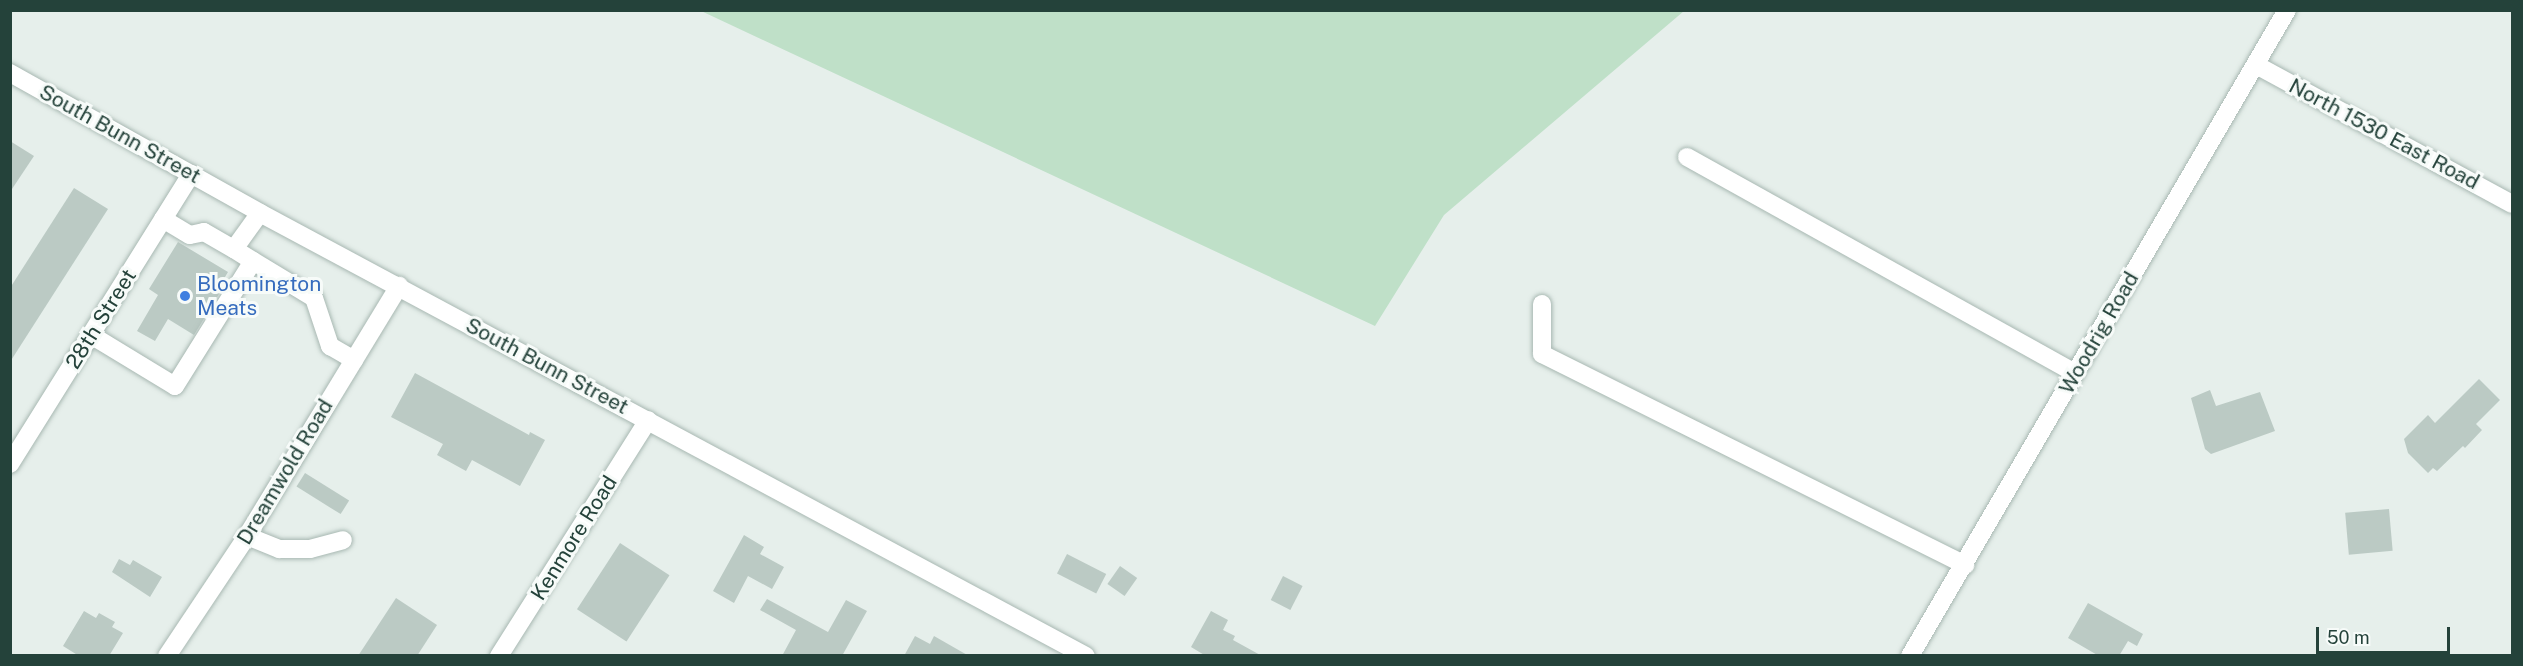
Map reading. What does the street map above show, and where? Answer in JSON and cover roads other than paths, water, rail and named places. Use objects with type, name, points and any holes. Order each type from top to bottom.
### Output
[{"type":"street","name":"Woodrig Road","points":[[1910,656],[2287,10]]},
{"type":"street","name":"North 1530 East Road","points":[[2256,65],[2512,204]]},
{"type":"street","name":"South Bunn Street","points":[[10,73],[260,213],[1086,656]]},
{"type":"street","points":[[1687,157],[2075,373]]},
{"type":"street","name":"28th Street","points":[[10,464],[191,174]]},
{"type":"street","points":[[234,249],[260,213]]},
{"type":"street","points":[[163,219],[190,235],[204,232],[314,298],[330,346],[354,360]]},
{"type":"street","points":[[91,335],[175,387],[253,261]]},
{"type":"street","name":"Dreamwold Road","points":[[167,656],[247,536],[399,286]]},
{"type":"street","points":[[1542,304],[1542,354],[1965,565]]},
{"type":"street","name":"Kenmore Road","points":[[500,656],[648,420]]},
{"type":"street","points":[[247,536],[279,549],[310,549],[344,540]]},
{"type":"place","name":"Bloomington Meats","points":[[185,296]]}]
